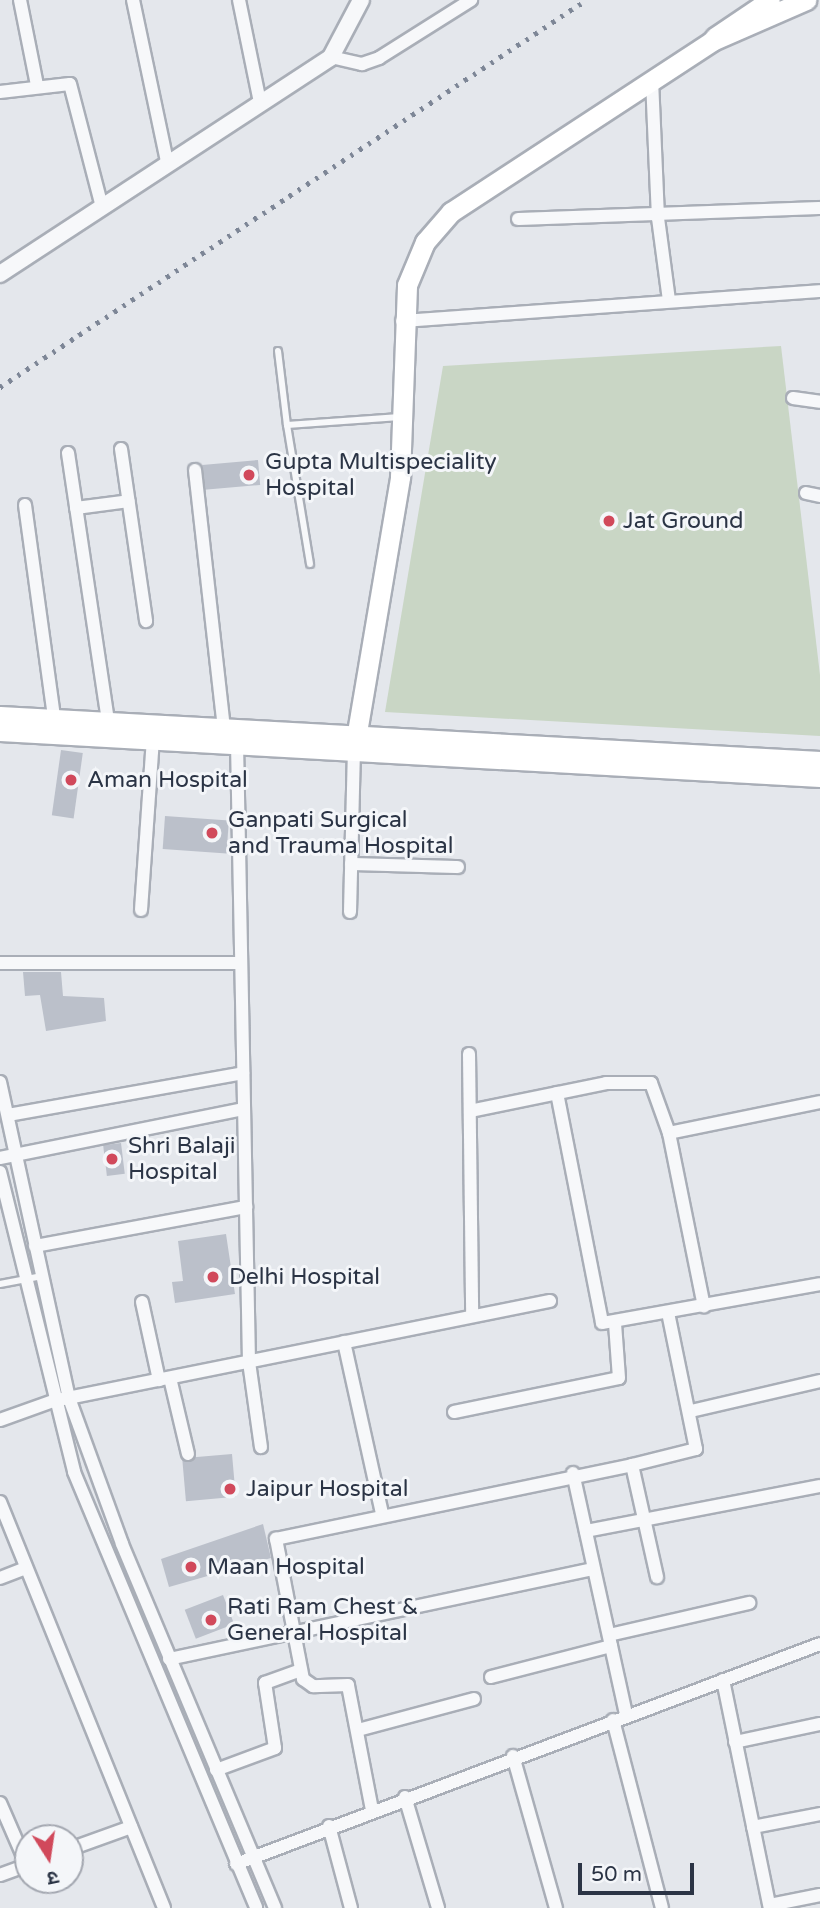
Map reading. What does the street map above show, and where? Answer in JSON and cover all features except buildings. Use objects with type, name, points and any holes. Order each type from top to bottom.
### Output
[{"type":"main road","points":[[712,41],[723,26],[770,0]]},
{"type":"main road","points":[[356,742],[400,477],[402,321],[411,267],[451,212],[712,41],[806,0]]},
{"type":"main road","points":[[0,716],[224,727],[356,742],[556,754],[820,778]]},
{"type":"main road","points":[[0,731],[237,743],[356,742]]},
{"type":"main road","points":[[556,754],[820,761]]},
{"type":"street","points":[[20,0],[37,85]]},
{"type":"street","points":[[133,0],[167,162]]},
{"type":"street","points":[[239,0],[260,102]]},
{"type":"street","points":[[0,274],[167,162],[331,57],[360,0]]},
{"type":"street","points":[[331,57],[362,64],[379,58],[471,0]]},
{"type":"street","points":[[652,80],[658,218],[669,300]]},
{"type":"street","points":[[0,92],[64,81],[77,94],[102,207]]},
{"type":"street","points":[[517,219],[658,218],[820,208]]},
{"type":"street","points":[[402,321],[820,291]]},
{"type":"street","points":[[793,398],[820,402]]},
{"type":"street","points":[[121,449],[146,621]]},
{"type":"street","points":[[68,453],[108,720]]},
{"type":"street","points":[[195,470],[224,727]]},
{"type":"street","points":[[806,494],[820,496]]},
{"type":"street","points":[[76,508],[128,501]]},
{"type":"street","points":[[25,505],[54,718]]},
{"type":"street","points":[[141,910],[153,738]]},
{"type":"street","points":[[350,912],[356,742]]},
{"type":"street","points":[[237,743],[249,1362],[261,1447]]},
{"type":"street","points":[[351,864],[458,867]]},
{"type":"street","points":[[0,963],[241,963]]},
{"type":"street","points":[[469,1054],[472,1317]]},
{"type":"street","points":[[8,1115],[243,1073]]},
{"type":"street","points":[[0,1082],[69,1398],[169,1659],[275,1908]]},
{"type":"street","points":[[470,1111],[557,1093],[651,1083],[670,1133],[704,1307]]},
{"type":"street","points":[[557,1093],[600,1318],[615,1324],[820,1284]]},
{"type":"street","points":[[670,1133],[820,1102]]},
{"type":"street","points":[[0,1158],[244,1109]]},
{"type":"street","points":[[0,1172],[54,1401],[99,1538],[256,1908]]},
{"type":"street","points":[[35,1246],[246,1207]]},
{"type":"street","points":[[0,1420],[54,1401],[550,1301]]},
{"type":"street","points":[[142,1302],[188,1454]]},
{"type":"street","points":[[372,1810],[348,1685],[306,1684],[300,1670],[273,1542],[382,1514],[696,1450],[691,1411],[668,1313]]},
{"type":"street","points":[[454,1412],[619,1378],[615,1324]]},
{"type":"street","points":[[344,1342],[382,1514]]},
{"type":"street","points":[[691,1411],[820,1381]]},
{"type":"street","points":[[632,1465],[657,1577]]},
{"type":"street","points":[[573,1473],[626,1714]]},
{"type":"street","points":[[586,1531],[820,1486]]},
{"type":"street","points":[[0,1502],[164,1908]]},
{"type":"street","points":[[0,1578],[26,1569]]},
{"type":"street","points":[[169,1659],[594,1569]]},
{"type":"street","points":[[491,1677],[610,1640],[749,1603]]},
{"type":"street","points":[[236,1864],[513,1756],[820,1644]]},
{"type":"street","points":[[216,1770],[275,1748],[265,1683],[300,1670]]},
{"type":"street","points":[[723,1680],[770,1906],[820,1895]]},
{"type":"street","points":[[358,1730],[474,1699]]},
{"type":"street","points":[[612,1720],[662,1908]]},
{"type":"street","points":[[736,1742],[820,1724]]},
{"type":"street","points":[[513,1756],[556,1908]]},
{"type":"street","points":[[405,1797],[438,1908]]},
{"type":"street","points":[[0,1803],[14,1835]]},
{"type":"street","points":[[753,1827],[820,1814]]},
{"type":"street","points":[[329,1826],[351,1908]]},
{"type":"street","points":[[84,1844],[131,1827]]},
{"type":"lane","points":[[278,351],[310,564]]},
{"type":"lane","points":[[287,425],[402,417]]},
{"type":"lane","points":[[0,1284],[42,1276]]},
{"type":"green space","name":"Jat Ground","points":[[781,346],[820,675],[820,736],[385,712],[443,366]]},
{"type":"railway","points":[[0,387],[586,0]]},
{"type":"place","name":"Gupta Multispeciality Hospital","points":[[249,475]]},
{"type":"place","name":"Jat Ground","points":[[609,521]]},
{"type":"place","name":"Aman Hospital","points":[[71,780]]},
{"type":"place","name":"Ganpati Surgical and Trauma Hospital","points":[[212,833]]},
{"type":"place","name":"Shri Balaji Hospital","points":[[112,1159]]},
{"type":"place","name":"Delhi Hospital","points":[[213,1277]]},
{"type":"place","name":"Jaipur Hospital","points":[[230,1489]]},
{"type":"place","name":"Maan Hospital","points":[[191,1567]]},
{"type":"place","name":"Rati Ram Chest & General Hospital","points":[[211,1620]]}]
